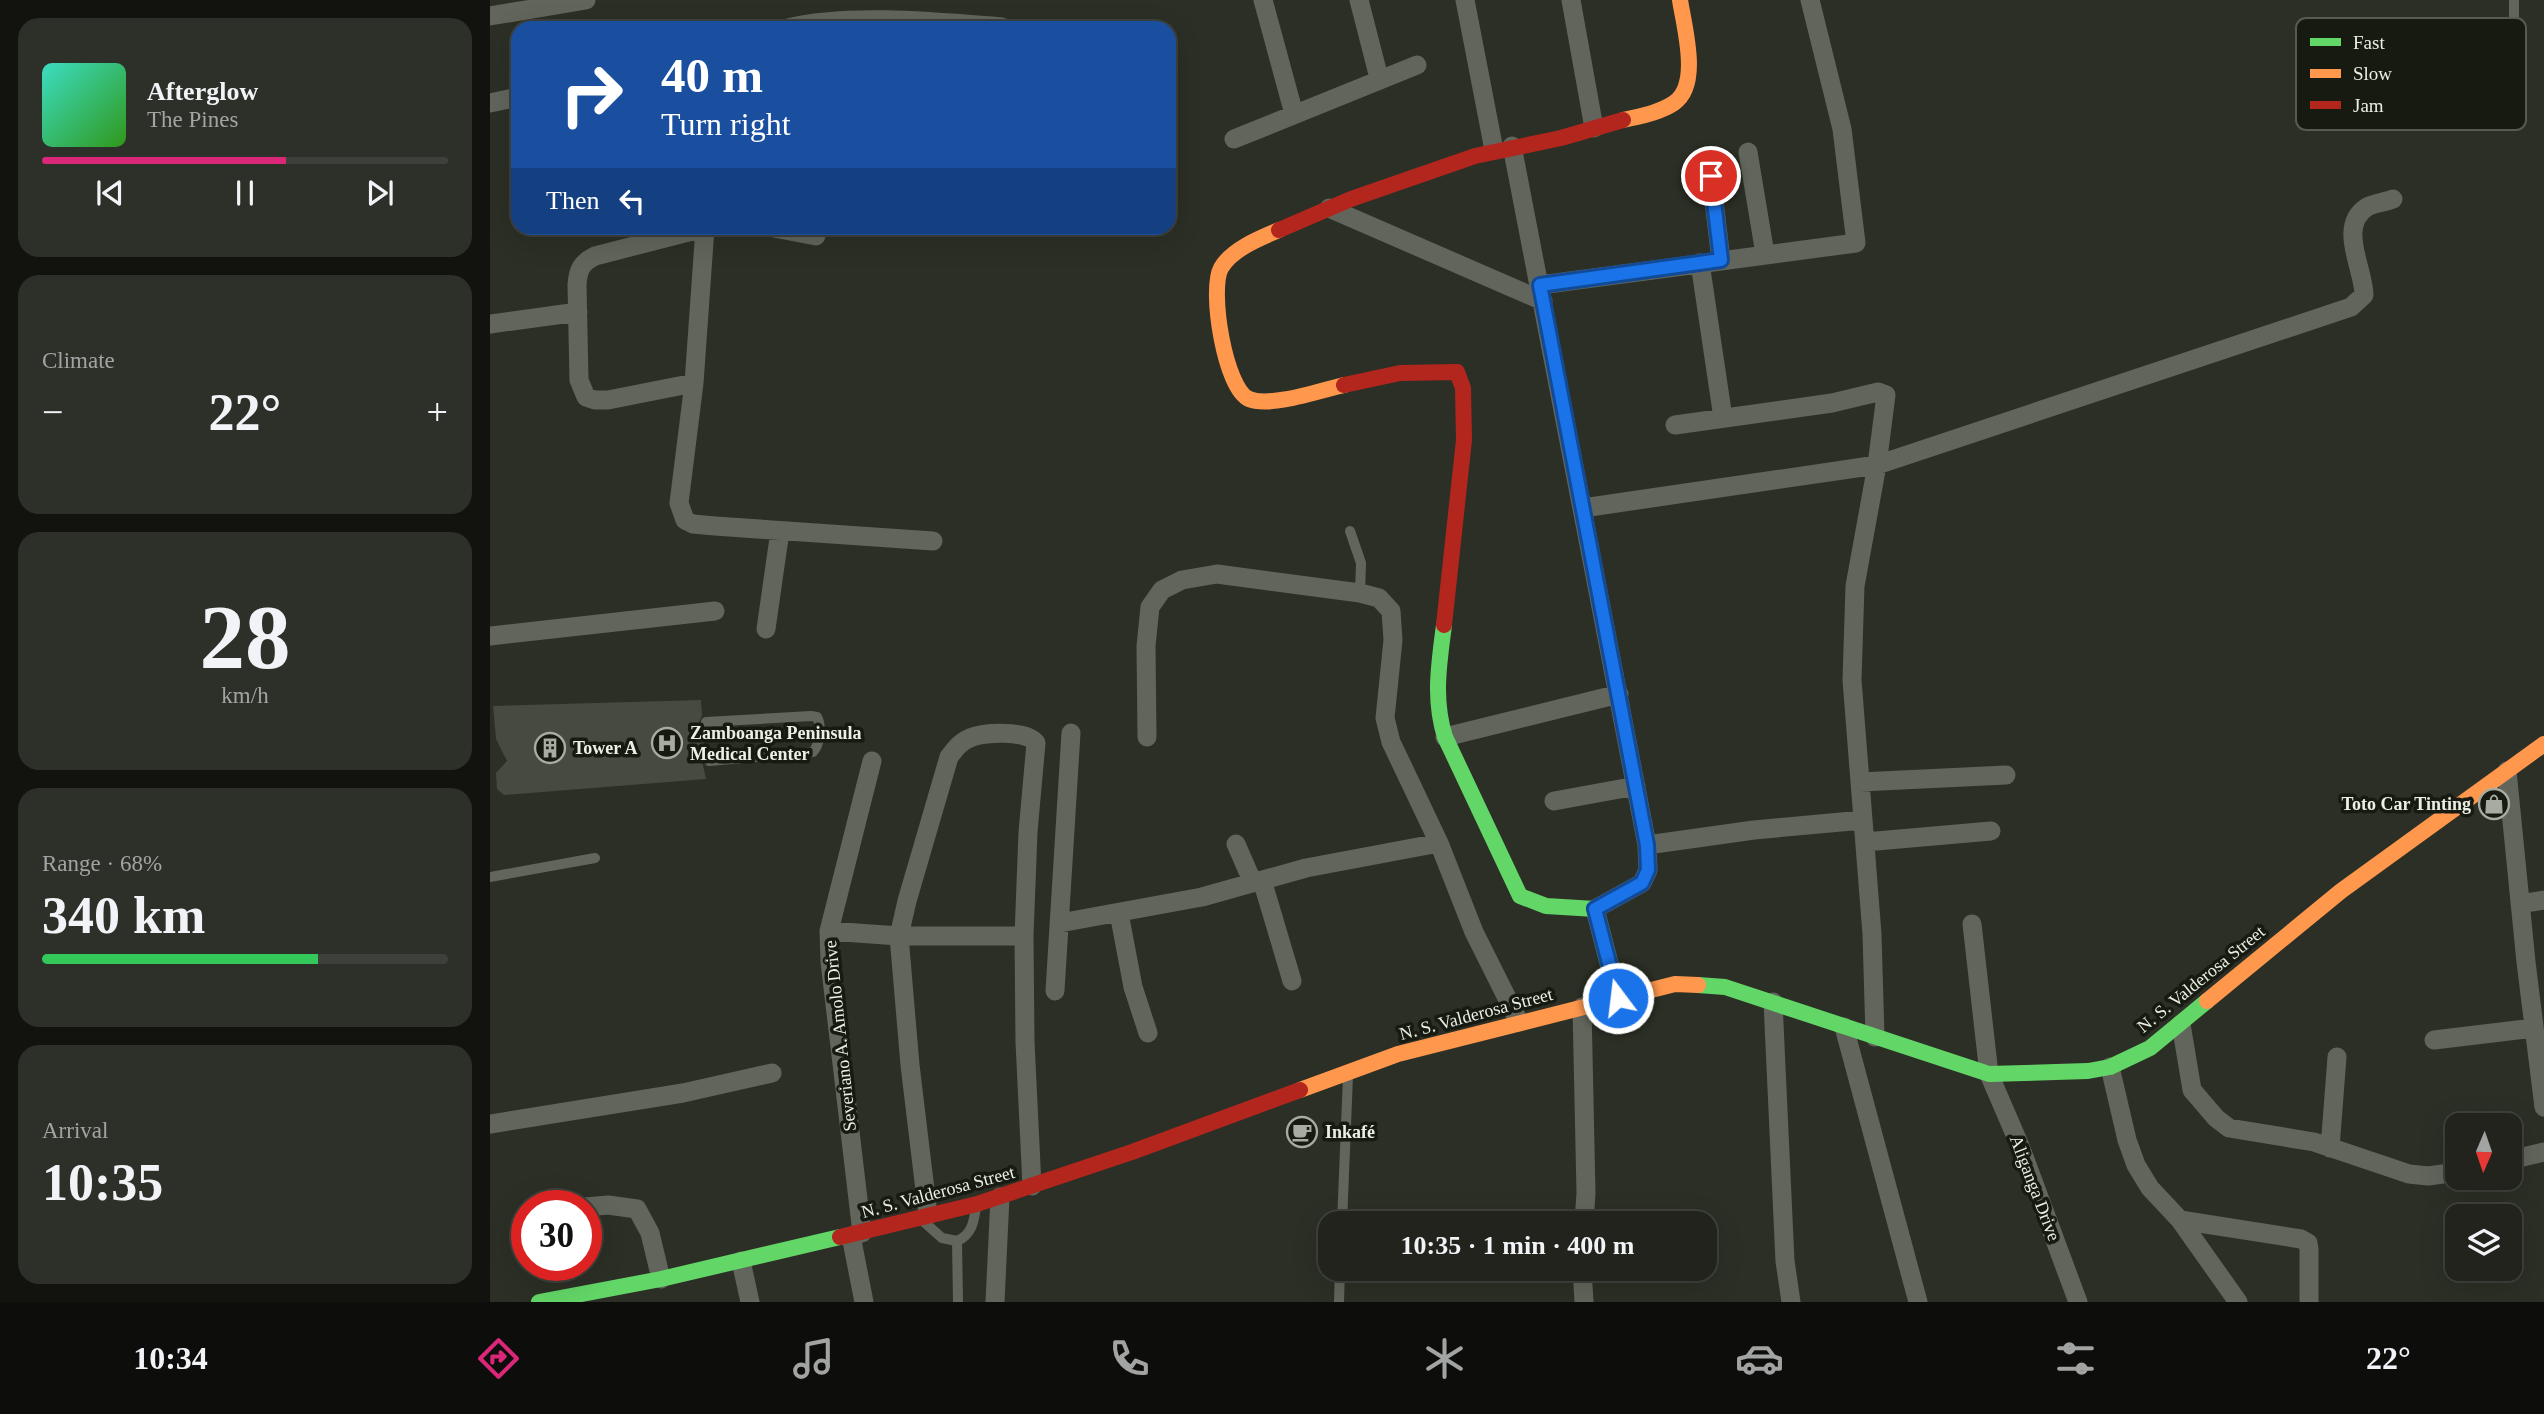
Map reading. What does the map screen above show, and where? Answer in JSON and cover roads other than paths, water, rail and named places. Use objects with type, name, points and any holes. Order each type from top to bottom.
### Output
[{"type":"main road","points":[[1595,909],[1560,907],[1520,896],[1445,737],[1438,715],[1436,695],[1464,440],[1463,388],[1457,372],[1438,369],[1399,375],[1274,401],[1246,398],[1239,392],[1233,379],[1215,302],[1215,283],[1224,262],[1234,252],[1329,208],[1503,148],[1553,140],[1666,109],[1683,97],[1689,85],[1680,0]]},
{"type":"main road","name":"N. S. Valderosa Street","points":[[538,1302],[661,1279],[977,1204],[1398,1054],[1675,984],[1725,987],[1989,1074],[2088,1071],[2110,1066],[2150,1048],[2341,891],[2544,744]]},
{"type":"street","points":[[490,16],[586,0]]},
{"type":"street","points":[[1263,0],[1294,114]]},
{"type":"street","points":[[1359,0],[1379,78]]},
{"type":"street","points":[[1465,0],[1541,293],[1647,845],[1648,870],[1642,883],[1595,909],[1618,998]]},
{"type":"street","points":[[1571,0],[1594,128]]},
{"type":"street","points":[[1329,208],[1541,293],[1700,263],[1856,243],[1842,129],[1810,0]]},
{"type":"street","points":[[1234,139],[1379,78],[1417,65]]},
{"type":"street","points":[[490,103],[511,98]]},
{"type":"street","points":[[1748,152],[1765,254]]},
{"type":"street","points":[[1711,176],[1721,260]]},
{"type":"street","points":[[1583,508],[1877,464],[2351,307],[2364,295],[2364,284],[2352,237],[2355,223],[2368,207],[2393,199]]},
{"type":"street","points":[[675,235],[618,248],[584,261],[578,271],[579,380],[586,397],[595,400],[608,400],[694,383]]},
{"type":"street","points":[[705,235],[694,383],[679,503],[681,514],[693,524],[933,541]]},
{"type":"street","points":[[811,235],[816,236]]},
{"type":"street","points":[[1700,263],[1723,418]]},
{"type":"street","points":[[490,324],[578,312]]},
{"type":"street","points":[[1675,425],[1882,392],[1885,395],[1885,416],[1855,586],[1852,680],[1872,934],[1875,1037]]},
{"type":"street","points":[[766,629],[780,531]]},
{"type":"street","points":[[1147,737],[1150,607],[1162,590],[1182,580],[1217,574],[1360,593],[1379,598],[1391,611],[1393,640],[1385,702],[1387,729],[1439,843],[1474,932],[1519,1022]]},
{"type":"street","points":[[490,636],[715,611]]},
{"type":"street","points":[[1445,737],[1619,694]]},
{"type":"street","points":[[1055,990],[1071,733]]},
{"type":"street","points":[[923,1217],[899,936],[949,757],[957,745],[972,737],[1020,734],[1029,735],[1036,743],[1028,832],[1024,936],[1025,1042],[1032,1186]]},
{"type":"street","name":"Severiano A. Amolo Drive","points":[[864,1302],[829,930],[872,761]]},
{"type":"street","points":[[2507,771],[2544,1107]]},
{"type":"street","points":[[1860,782],[2006,775]]},
{"type":"street","points":[[1554,801],[1636,786]]},
{"type":"street","points":[[1647,845],[1754,830],[1863,820]]},
{"type":"street","points":[[1865,842],[1991,831]]},
{"type":"street","points":[[1060,923],[1202,897],[1306,868],[1439,843]]},
{"type":"street","points":[[1236,844],[1258,881],[1292,981]]},
{"type":"street","points":[[2520,904],[2544,900]]},
{"type":"street","points":[[1119,913],[1133,987],[1148,1033]]},
{"type":"street","name":"Aliganga Drive","points":[[1972,924],[1989,1074],[2020,1146],[2078,1302]]},
{"type":"street","points":[[829,930],[899,936],[1024,936]]},
{"type":"street","points":[[1773,1002],[1785,1261],[1791,1302]]},
{"type":"street","points":[[1582,1007],[1585,1211]]},
{"type":"street","points":[[2181,1024],[2192,1090],[2216,1118],[2229,1128],[2314,1142],[2409,1174],[2428,1176],[2445,1174]]},
{"type":"street","points":[[1844,1027],[1918,1302]]},
{"type":"street","points":[[2434,1040],[2534,1028]]},
{"type":"street","points":[[2330,1147],[2337,1057]]},
{"type":"street","points":[[2110,1066],[2127,1140],[2136,1165],[2150,1188],[2180,1220],[2238,1302]]},
{"type":"street","points":[[490,1125],[683,1093],[772,1073]]},
{"type":"street","points":[[2522,1157],[2544,1152]]},
{"type":"street","points":[[995,1302],[1000,1196]]},
{"type":"street","points":[[602,1206],[637,1209],[650,1233],[661,1279]]},
{"type":"street","points":[[2180,1220],[2301,1239],[2308,1243],[2309,1302]]},
{"type":"street","points":[[741,1261],[750,1302]]},
{"type":"street","points":[[1583,1281],[1584,1302]]},
{"type":"lane","points":[[2514,0],[2514,18]]},
{"type":"lane","points":[[1350,531],[1361,563],[1360,593]]},
{"type":"lane","points":[[706,722],[811,716],[817,717],[820,722],[817,747],[813,752],[709,761]]},
{"type":"lane","points":[[490,877],[595,858]]},
{"type":"lane","points":[[1343,1211],[1349,1072]]},
{"type":"lane","points":[[923,1217],[943,1238],[957,1241],[966,1236],[972,1227],[977,1204]]},
{"type":"lane","points":[[957,1241],[958,1302]]},
{"type":"lane","points":[[1339,1302],[1340,1281]]},
{"type":"place","name":"Zamboanga Peninsula Medical Center","points":[[667,743]]},
{"type":"place","name":"Tower A","points":[[550,748]]},
{"type":"place","name":"Toto Car Tinting","points":[[2494,804]]},
{"type":"place","name":"Inkafé","points":[[1302,1132]]}]
